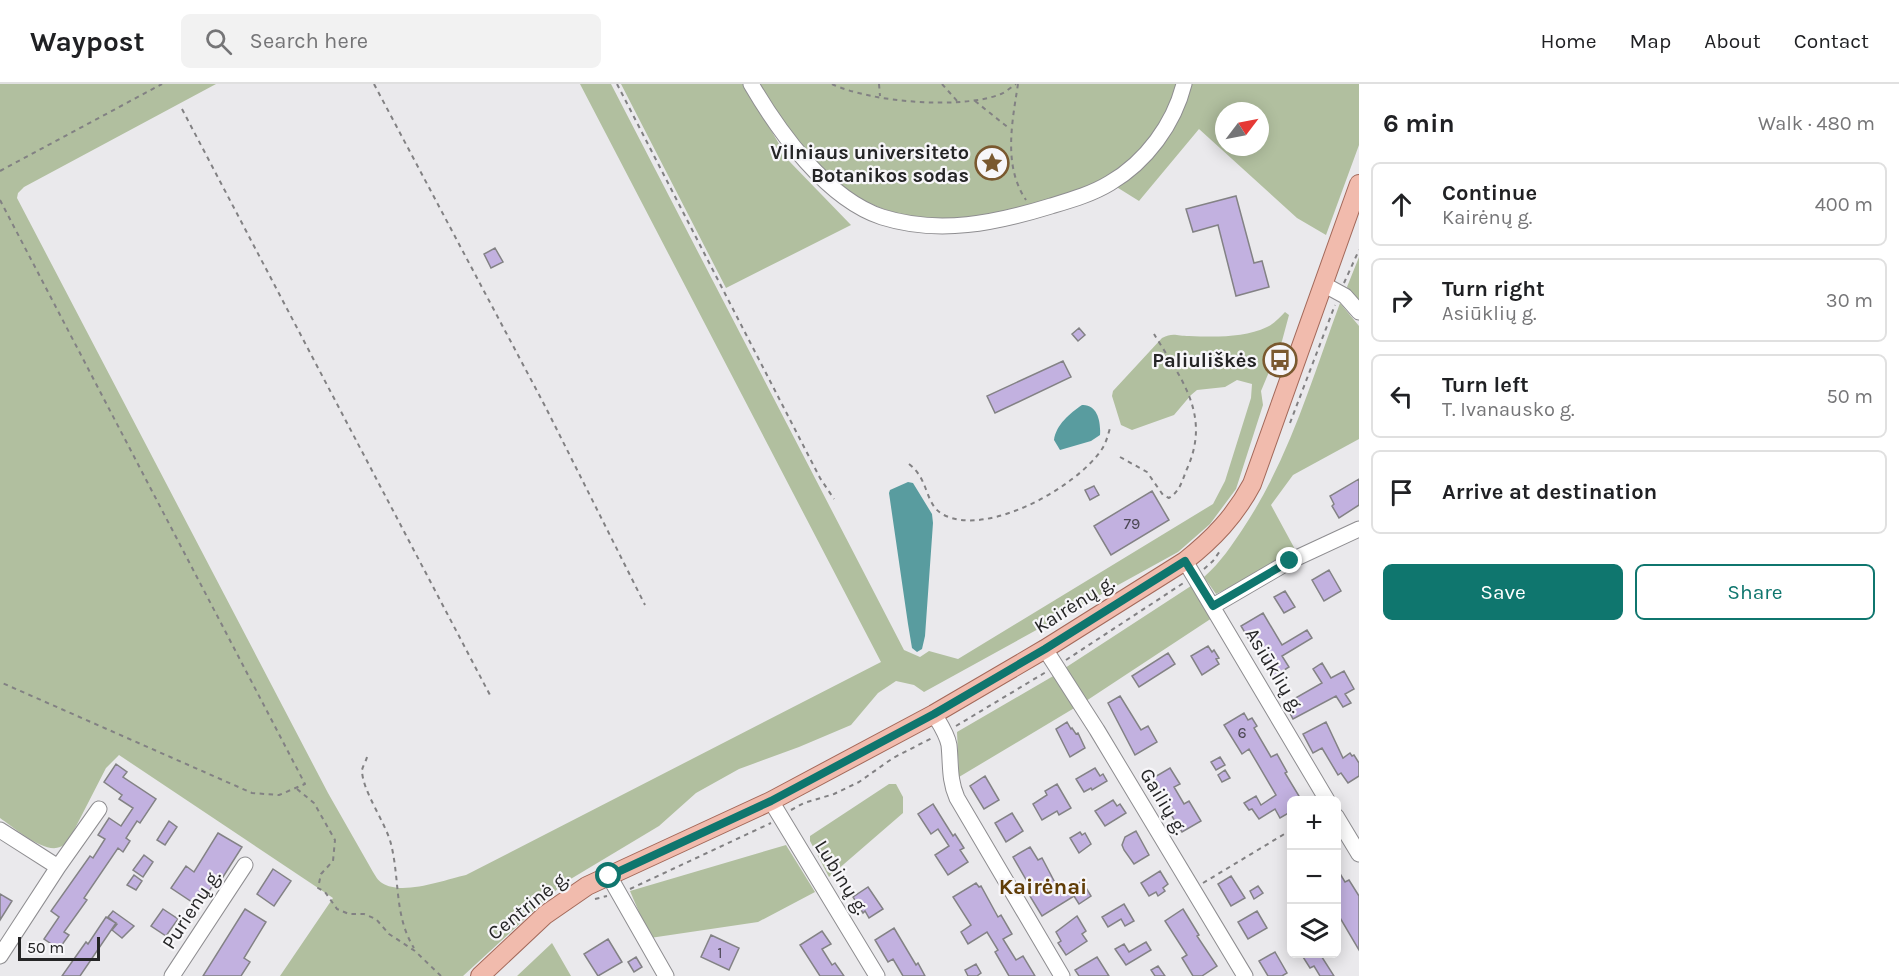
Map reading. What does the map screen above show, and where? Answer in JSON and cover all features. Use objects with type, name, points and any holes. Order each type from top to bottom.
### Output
[{"type":"main road","name":"Kairėnų g.","points":[[609,876],[771,801],[934,714],[1190,568],[1204,546],[1228,522],[1252,484],[1331,288],[1359,184]]},
{"type":"main road","name":"Centrinė g.","points":[[480,976],[545,915],[588,886],[609,876]]},
{"type":"street","points":[[751,84],[771,119],[817,173],[861,206],[881,217],[941,227],[1007,220],[1081,197],[1111,183],[1133,166],[1168,126],[1179,104],[1184,84]]},
{"type":"street","points":[[1331,288],[1359,312]]},
{"type":"street","points":[[1213,606],[1290,561],[1359,529]]},
{"type":"street","name":"Asiūklių g.","points":[[1190,568],[1325,796]]},
{"type":"street","name":"Gailių g.","points":[[1045,649],[1245,976]]},
{"type":"street","points":[[934,714],[949,744],[952,786],[957,798],[1062,976]]},
{"type":"street","name":"Lubinų g.","points":[[771,801],[877,976]]},
{"type":"street","points":[[0,956],[99,809]]},
{"type":"street","points":[[1341,824],[1359,854]]},
{"type":"street","points":[[0,830],[58,867]]},
{"type":"street","name":"Purienų g.","points":[[172,976],[245,865]]},
{"type":"street","points":[[609,876],[666,976]]},
{"type":"path","points":[[0,171],[162,84]]},
{"type":"path","points":[[374,84],[545,406],[645,605]]},
{"type":"path","points":[[617,84],[820,478],[834,499]]},
{"type":"path","points":[[832,84],[847,91],[911,102],[975,101],[1002,94],[1017,84]]},
{"type":"path","points":[[879,84],[880,96]]},
{"type":"path","points":[[942,84],[958,102]]},
{"type":"path","points":[[1017,84],[1011,131],[1012,166],[1017,186],[1027,202],[1030,213]]},
{"type":"path","points":[[975,101],[1011,131]]},
{"type":"path","points":[[182,109],[491,697]]},
{"type":"path","points":[[0,200],[305,784],[279,795],[252,792],[0,682]]},
{"type":"path","points":[[1288,429],[1331,288],[1359,250]]},
{"type":"path","points":[[1120,457],[1147,472],[1163,495],[1169,498],[1176,494],[1190,465],[1198,429],[1194,407],[1180,377],[1154,334]]},
{"type":"path","points":[[909,464],[918,471],[929,499],[937,511],[959,521],[985,519],[1010,512],[1057,492],[1079,474],[1101,450],[1110,428]]},
{"type":"path","points":[[596,899],[620,894],[781,818],[804,803],[834,794],[859,782],[909,749],[945,732],[1056,666],[1190,568],[1214,561],[1225,543]]},
{"type":"path","points":[[368,757],[362,770],[366,786],[391,843],[399,912],[406,935],[415,951]]},
{"type":"path","points":[[297,789],[314,803],[335,840],[333,861],[321,874],[318,888],[325,892],[338,909],[349,914],[364,914],[376,919],[389,934],[415,951],[441,976]]},
{"type":"path","points":[[1192,889],[1286,833]]},
{"type":"green space","points":[[0,84],[216,84],[24,187],[18,193],[17,198],[328,793],[376,876],[390,887],[412,888],[466,875],[881,662],[580,84],[611,84],[904,650],[920,657],[929,651],[958,659],[1213,504],[1225,481],[1251,398],[1252,384],[1237,380],[1225,387],[1197,390],[1174,415],[1132,430],[1121,425],[1112,396],[1113,391],[1166,336],[1239,335],[1267,327],[1285,312],[1289,315],[1282,341],[1261,391],[1263,405],[1236,489],[1210,524],[1178,552],[924,692],[914,685],[896,681],[878,693],[851,725],[739,769],[696,793],[659,826],[564,883],[463,976],[280,976],[333,898],[119,755],[106,768],[68,842],[62,846],[53,848],[37,843],[0,818]]},
{"type":"green space","points":[[621,84],[744,84],[789,161],[851,225],[726,288]]},
{"type":"green space","name":"Vilniaus universiteto Botanikos sodas","points":[[756,84],[1359,84],[1359,145],[1326,235],[1297,218],[1229,156],[1269,156],[1269,102],[1215,102],[1215,144],[1199,129],[1139,201],[1107,181],[1018,209],[954,218],[922,217],[892,211],[863,200],[802,152]]},
{"type":"green space","points":[[1359,257],[1359,304],[1347,287]]},
{"type":"green space","points":[[1340,303],[1359,326],[1359,439],[1293,475],[1271,505],[1297,553],[1216,594],[1204,577],[1235,540],[1274,474],[1298,418]]},
{"type":"green space","points":[[1194,584],[1212,618],[1086,701],[1065,668]]},
{"type":"green space","points":[[1055,675],[1076,707],[959,777],[957,732]]},
{"type":"green space","points":[[889,784],[896,784],[903,797],[903,813],[829,877],[810,841],[810,836]]},
{"type":"green space","points":[[786,845],[815,892],[758,922],[650,938],[630,891]]},
{"type":"green space","points":[[552,943],[571,976],[517,976]]},
{"type":"water","points":[[1082,405],[1095,411],[1099,420],[1100,435],[1091,441],[1060,450],[1054,440],[1055,435],[1068,416]]},
{"type":"water","points":[[908,482],[913,483],[932,514],[933,523],[925,636],[922,649],[917,652],[912,648],[889,493],[890,490]]},
{"type":"building","points":[[1236,196],[1254,263],[1262,261],[1269,287],[1236,296],[1218,225],[1193,232],[1186,209]]},
{"type":"building","points":[[495,248],[503,262],[491,268],[484,254]]},
{"type":"building","points":[[1079,328],[1085,335],[1078,341],[1072,334]]},
{"type":"building","points":[[1063,361],[1071,377],[995,413],[987,396]]},
{"type":"building","points":[[1359,479],[1359,505],[1339,518],[1332,506],[1334,504],[1330,496]]},
{"type":"building","points":[[1094,486],[1099,495],[1090,500],[1085,490]]},
{"type":"building","points":[[1152,491],[1169,520],[1111,555],[1094,526]]},
{"type":"building","points":[[1329,570],[1341,591],[1324,601],[1312,580]]},
{"type":"building","points":[[1285,591],[1295,607],[1284,613],[1274,597]]},
{"type":"building","points":[[1263,613],[1282,645],[1307,630],[1312,638],[1282,656],[1289,667],[1272,678],[1241,626]]},
{"type":"building","points":[[1208,646],[1219,658],[1216,659],[1219,664],[1202,675],[1191,656]]},
{"type":"building","points":[[1168,653],[1175,664],[1139,687],[1132,676]]},
{"type":"building","points":[[1322,663],[1331,678],[1344,671],[1354,689],[1345,694],[1351,703],[1343,707],[1336,696],[1293,719],[1285,704],[1322,683],[1313,669]]},
{"type":"building","points":[[1120,696],[1141,730],[1148,726],[1157,742],[1135,755],[1108,703]]},
{"type":"building","points":[[1244,713],[1248,720],[1252,718],[1257,726],[1254,728],[1271,757],[1277,754],[1299,796],[1287,796],[1287,814],[1280,818],[1275,809],[1259,819],[1244,803],[1256,796],[1261,805],[1276,795],[1249,749],[1242,754],[1224,725]]},
{"type":"building","points":[[1067,722],[1076,734],[1078,733],[1085,748],[1070,757],[1056,729]]},
{"type":"building","points":[[1326,722],[1343,758],[1350,753],[1359,763],[1359,776],[1348,783],[1341,773],[1338,775],[1322,748],[1313,753],[1303,734]]},
{"type":"building","points":[[1220,757],[1225,765],[1216,770],[1211,762]]},
{"type":"building","points":[[116,764],[127,772],[123,777],[156,799],[140,823],[137,821],[126,838],[130,841],[123,852],[118,848],[84,898],[87,900],[64,932],[69,935],[59,949],[44,939],[59,917],[51,911],[90,856],[93,858],[105,839],[98,835],[109,818],[121,826],[133,808],[119,799],[122,795],[104,782]]},
{"type":"building","points":[[1095,768],[1100,776],[1103,774],[1107,781],[1084,792],[1076,779]]},
{"type":"building","points":[[1170,768],[1180,784],[1174,787],[1184,804],[1189,801],[1201,821],[1182,832],[1157,793],[1160,791],[1153,778]]},
{"type":"building","points":[[1225,770],[1230,778],[1222,782],[1218,775]]},
{"type":"building","points":[[985,776],[999,800],[984,809],[970,786]]},
{"type":"building","points":[[1057,784],[1071,808],[1059,815],[1057,811],[1042,820],[1033,804],[1047,795],[1045,791]]},
{"type":"building","points":[[1113,800],[1117,806],[1120,804],[1126,813],[1105,826],[1095,811]]},
{"type":"building","points":[[933,804],[953,836],[955,834],[964,848],[960,850],[968,862],[948,875],[935,855],[949,846],[938,829],[931,834],[918,814]]},
{"type":"building","points":[[1012,813],[1023,831],[1006,842],[995,823]]},
{"type":"building","points":[[169,821],[177,827],[165,845],[157,840]]},
{"type":"building","points":[[1136,831],[1149,855],[1134,864],[1122,845],[1125,837]]},
{"type":"building","points":[[1080,832],[1082,835],[1085,833],[1091,844],[1079,853],[1070,838]]},
{"type":"building","points":[[218,833],[242,847],[223,877],[220,875],[205,897],[202,894],[195,904],[171,888],[186,866],[194,872]]},
{"type":"building","points":[[1030,847],[1038,860],[1042,858],[1061,894],[1082,881],[1091,896],[1079,904],[1074,896],[1042,916],[1028,893],[1032,890],[1013,857]]},
{"type":"building","points":[[144,855],[153,862],[143,877],[133,870]]},
{"type":"building","points":[[273,869],[291,881],[274,906],[257,894]]},
{"type":"building","points":[[1160,871],[1168,884],[1163,888],[1165,891],[1158,896],[1156,892],[1149,896],[1141,883]]},
{"type":"building","points":[[134,875],[142,881],[136,890],[127,885]]},
{"type":"building","points":[[1341,875],[1345,882],[1349,880],[1359,896],[1359,950],[1341,919]]},
{"type":"building","points":[[1231,876],[1245,898],[1231,906],[1218,884]]},
{"type":"building","points":[[976,883],[979,887],[981,886],[998,917],[1001,915],[1012,934],[1003,939],[1016,960],[1023,956],[1035,976],[1009,976],[987,932],[968,944],[961,932],[971,925],[953,897]]},
{"type":"building","points":[[1258,886],[1263,893],[1254,899],[1250,891]]},
{"type":"building","points":[[868,887],[883,909],[869,918],[853,897]]},
{"type":"building","points":[[0,894],[12,901],[0,920]]},
{"type":"building","points":[[1124,904],[1134,921],[1125,926],[1121,919],[1108,927],[1102,917]]},
{"type":"building","points":[[163,909],[178,919],[166,936],[151,926]]},
{"type":"building","points":[[245,909],[266,922],[244,958],[250,962],[241,976],[203,976]]},
{"type":"building","points":[[1183,909],[1199,935],[1197,936],[1217,966],[1202,976],[1193,976],[1182,958],[1187,955],[1165,921]]},
{"type":"building","points":[[113,911],[134,926],[122,938],[112,930],[117,924],[108,917]]},
{"type":"building","points":[[1257,911],[1267,928],[1248,939],[1238,922]]},
{"type":"building","points":[[1077,916],[1086,931],[1082,934],[1087,941],[1066,955],[1058,943],[1061,941],[1056,932]]},
{"type":"building","points":[[106,917],[116,923],[80,976],[62,976],[86,942],[88,944]]},
{"type":"building","points":[[894,928],[925,976],[903,976],[893,959],[888,962],[875,940]]},
{"type":"building","points":[[822,931],[831,944],[822,949],[832,965],[835,963],[844,976],[820,976],[800,945]]},
{"type":"building","points":[[711,935],[739,948],[729,970],[701,957]]},
{"type":"building","points":[[608,939],[622,962],[598,976],[584,954]]},
{"type":"building","points":[[1146,942],[1151,950],[1126,965],[1115,949],[1124,944],[1129,952]]},
{"type":"building","points":[[1275,952],[1287,973],[1282,976],[1268,976],[1259,961]]},
{"type":"building","points":[[636,957],[642,967],[634,972],[628,962]]},
{"type":"building","points":[[1097,957],[1109,976],[1079,976],[1075,970]]},
{"type":"building","points":[[1304,958],[1323,958],[1334,976],[1320,976],[1314,966],[1310,968]]},
{"type":"building","points":[[976,964],[981,973],[977,976],[968,976],[965,970]]},
{"type":"building","points":[[1158,966],[1165,976],[1155,976],[1151,970]]},
{"type":"place","name":"Vilniaus universiteto Botanikos sodas","points":[[992,163]]},
{"type":"place","name":"Paliuliškės","points":[[1280,360]]},
{"type":"district","name":"Kairėnai","points":[[1043,886]]},
{"type":"route","points":[[609,876],[771,801],[934,714],[1045,649],[1185,561],[1213,606],[1290,561]]}]
